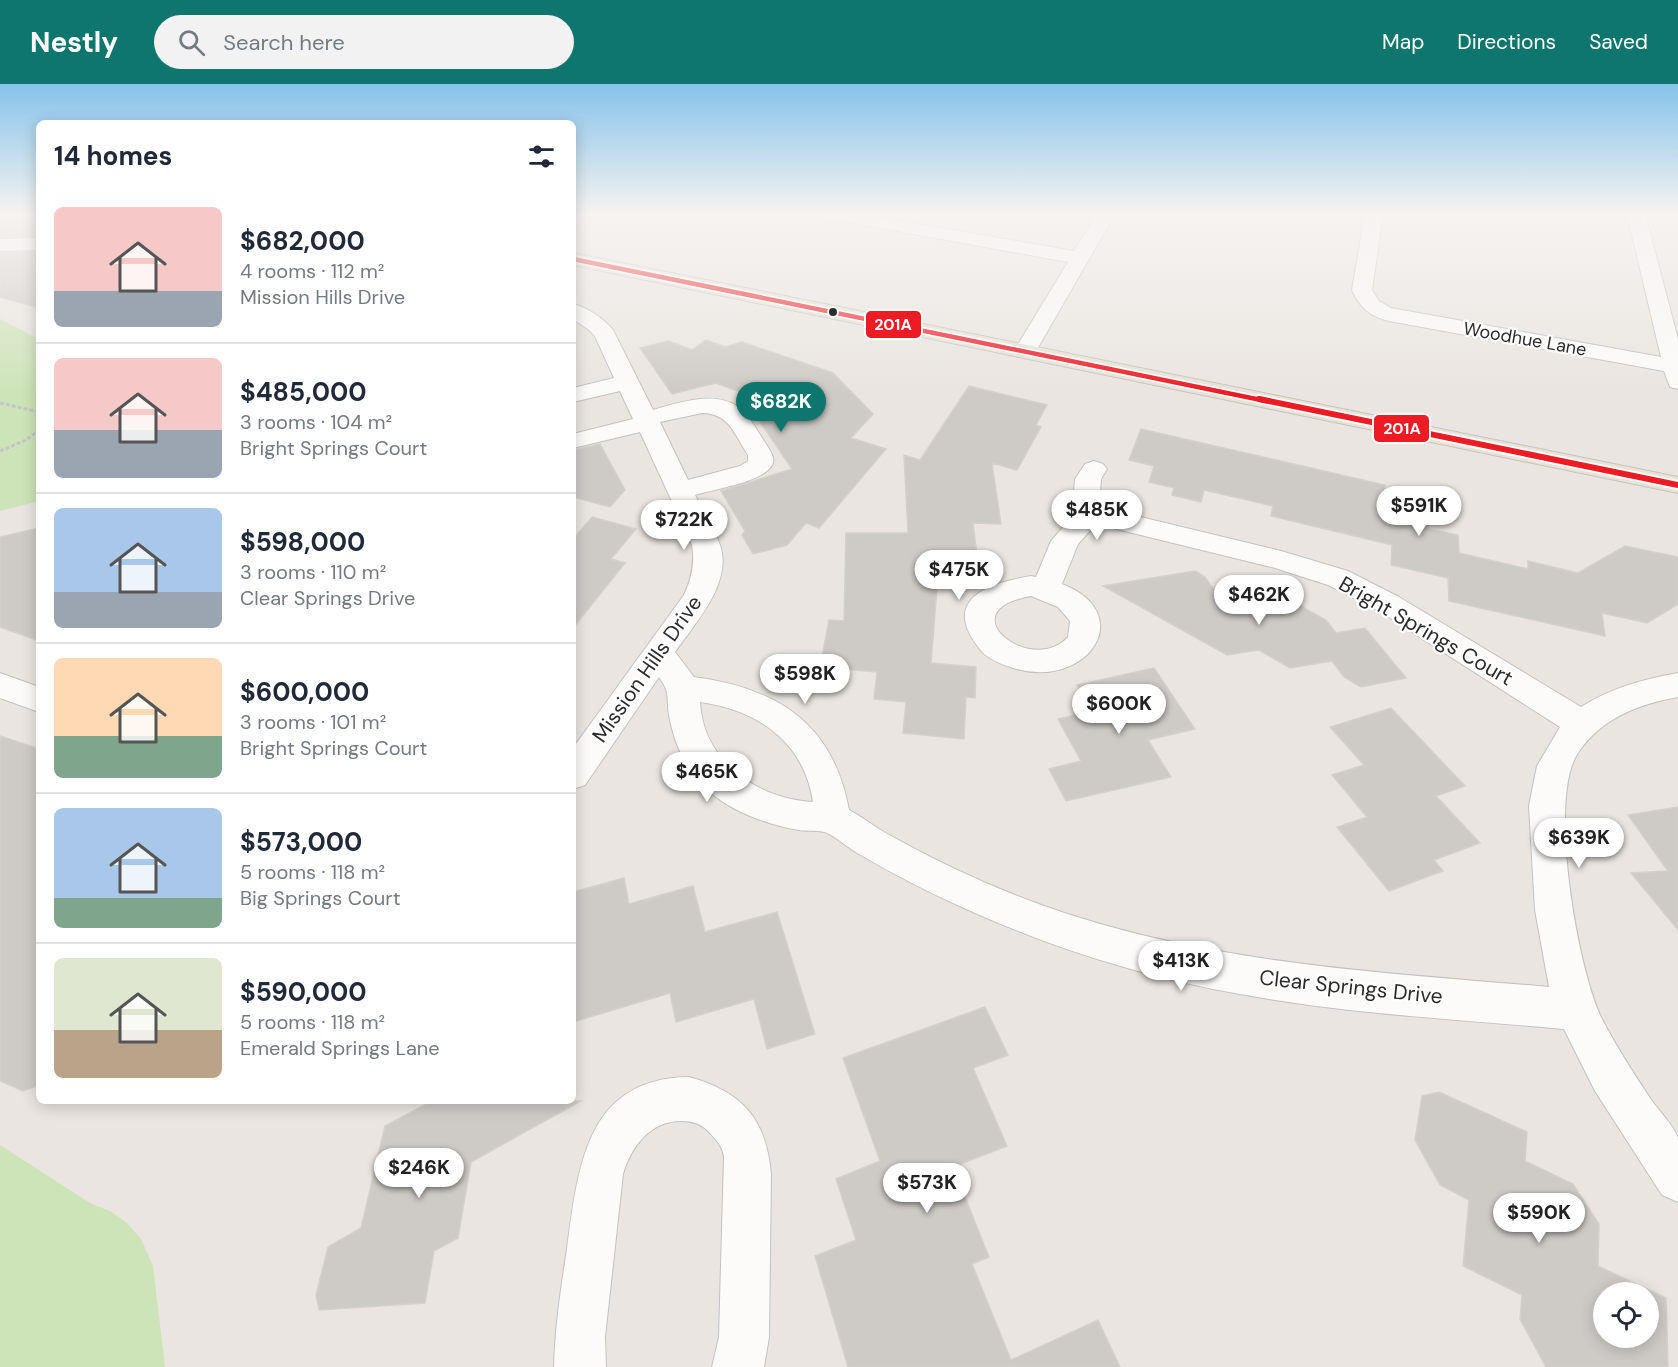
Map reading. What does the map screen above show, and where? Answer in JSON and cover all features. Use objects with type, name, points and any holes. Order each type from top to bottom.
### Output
[{"type":"main road","points":[[650,274],[1678,485]]},
{"type":"street","points":[[1025,351],[1071,274]]},
{"type":"street","name":"Woodhue Lane","points":[[1365,274],[1362,290],[1366,302],[1389,315],[1676,374]]},
{"type":"street","points":[[1651,274],[1676,374]]},
{"type":"street","name":"Mission Hills Drive","points":[[576,312],[597,325],[605,335],[706,545],[709,560],[707,576],[694,602],[576,771]]},
{"type":"street","points":[[576,394],[628,382]]},
{"type":"street","points":[[576,440],[698,407],[720,408],[733,416],[761,455],[760,464],[750,471],[680,491]]},
{"type":"street","points":[[1046,589],[1065,541],[1081,525],[1087,513],[1086,490],[1088,479],[1094,469]]},
{"type":"street","name":"Bright Springs Court","points":[[1087,513],[1281,560],[1338,578],[1389,604],[1582,724]]},
{"type":"street","points":[[658,652],[684,688],[710,690],[757,704],[778,716],[797,731],[812,749],[824,770],[831,793],[833,818]]},
{"type":"street","points":[[0,685],[36,699]]},
{"type":"street","points":[[1678,685],[1630,696],[1604,708],[1582,724],[1556,760],[1547,807],[1561,950],[1564,969],[1577,1010],[1612,1077],[1678,1179]]},
{"type":"street","name":"Clear Springs Drive","points":[[684,688],[683,710],[687,731],[696,753],[730,788],[752,801],[805,816],[833,818],[913,866],[978,896],[1046,923],[1118,947],[1194,966],[1271,980],[1577,1010]]},
{"type":"street","points":[[580,1367],[580,1337],[600,1174],[607,1149],[621,1128],[639,1112],[660,1101],[682,1098],[703,1101],[723,1112],[737,1129],[746,1149],[748,1174],[744,1337],[738,1367]]},
{"type":"path","points":[[0,403],[36,411]]},
{"type":"path","points":[[0,451],[26,440],[36,432]]},
{"type":"green space","points":[[0,319],[36,337],[36,502],[0,511]]},
{"type":"green space","points":[[0,1145],[90,1203],[110,1211],[127,1223],[141,1239],[153,1266],[165,1367],[0,1367]]},
{"type":"building","points":[[0,274],[36,274],[36,307],[0,297]]},
{"type":"building","points":[[706,340],[725,347],[742,342],[833,373],[873,414],[851,438],[886,449],[819,528],[806,523],[787,545],[753,554],[742,535],[745,531],[721,491],[792,469],[740,392],[716,383],[672,394],[640,348],[669,341],[692,350]]},
{"type":"building","points":[[969,386],[1047,405],[1036,425],[1041,427],[1017,470],[992,463],[1001,524],[973,523],[977,555],[947,554],[950,588],[937,588],[931,663],[976,667],[975,698],[966,697],[964,739],[903,733],[906,702],[874,699],[877,672],[820,667],[829,620],[844,621],[846,533],[908,533],[904,455],[920,460]]},
{"type":"building","points":[[1141,429],[1385,485],[1385,496],[1412,502],[1412,512],[1428,515],[1428,529],[1458,535],[1459,553],[1528,569],[1528,561],[1578,573],[1625,546],[1678,557],[1678,604],[1647,623],[1602,613],[1605,636],[1449,601],[1448,578],[1391,565],[1392,545],[1271,516],[1273,506],[1204,490],[1201,502],[1172,495],[1174,488],[1149,482],[1154,466],[1129,460]]},
{"type":"building","points":[[600,444],[625,490],[610,507],[576,498],[576,449]]},
{"type":"building","points":[[592,517],[636,529],[611,559],[625,563],[576,624],[576,536]]},
{"type":"building","points":[[36,529],[36,640],[0,627],[0,537]]},
{"type":"building","points":[[1195,571],[1205,577],[1216,593],[1261,586],[1279,610],[1301,606],[1326,620],[1336,633],[1365,628],[1406,678],[1361,687],[1344,677],[1332,661],[1290,668],[1259,650],[1227,655],[1103,586]]},
{"type":"building","points":[[1154,668],[1195,729],[1148,740],[1171,777],[1066,801],[1049,769],[1081,761],[1058,719],[1093,711],[1077,685]]},
{"type":"building","points":[[1391,708],[1465,786],[1436,796],[1480,843],[1434,860],[1443,871],[1389,891],[1337,827],[1367,817],[1332,775],[1364,765],[1330,727]]},
{"type":"building","points":[[0,736],[36,748],[36,1086],[23,1091],[0,1081]]},
{"type":"building","points":[[1678,807],[1678,930],[1631,873],[1668,871],[1628,815]]},
{"type":"building","points":[[624,878],[629,904],[693,886],[705,932],[777,912],[815,1034],[767,1049],[754,999],[676,1022],[670,993],[576,1021],[576,891]]},
{"type":"building","points":[[985,1007],[1008,1055],[973,1068],[1007,1146],[953,1167],[989,1257],[972,1264],[1011,1360],[1098,1320],[1120,1367],[848,1367],[815,1256],[856,1240],[836,1179],[880,1161],[843,1058]]},
{"type":"building","points":[[1439,1092],[1527,1132],[1525,1161],[1573,1184],[1599,1224],[1598,1266],[1632,1282],[1593,1282],[1593,1348],[1659,1348],[1659,1295],[1666,1298],[1668,1367],[1546,1367],[1520,1319],[1522,1295],[1463,1266],[1469,1200],[1440,1185],[1415,1140],[1422,1096]]},
{"type":"building","points":[[426,1104],[576,1104],[471,1162],[458,1238],[434,1251],[425,1303],[319,1310],[316,1295],[328,1247],[361,1228],[385,1126]]},
{"type":"transit line","name":"201A","points":[[646,274],[1678,485]]}]
